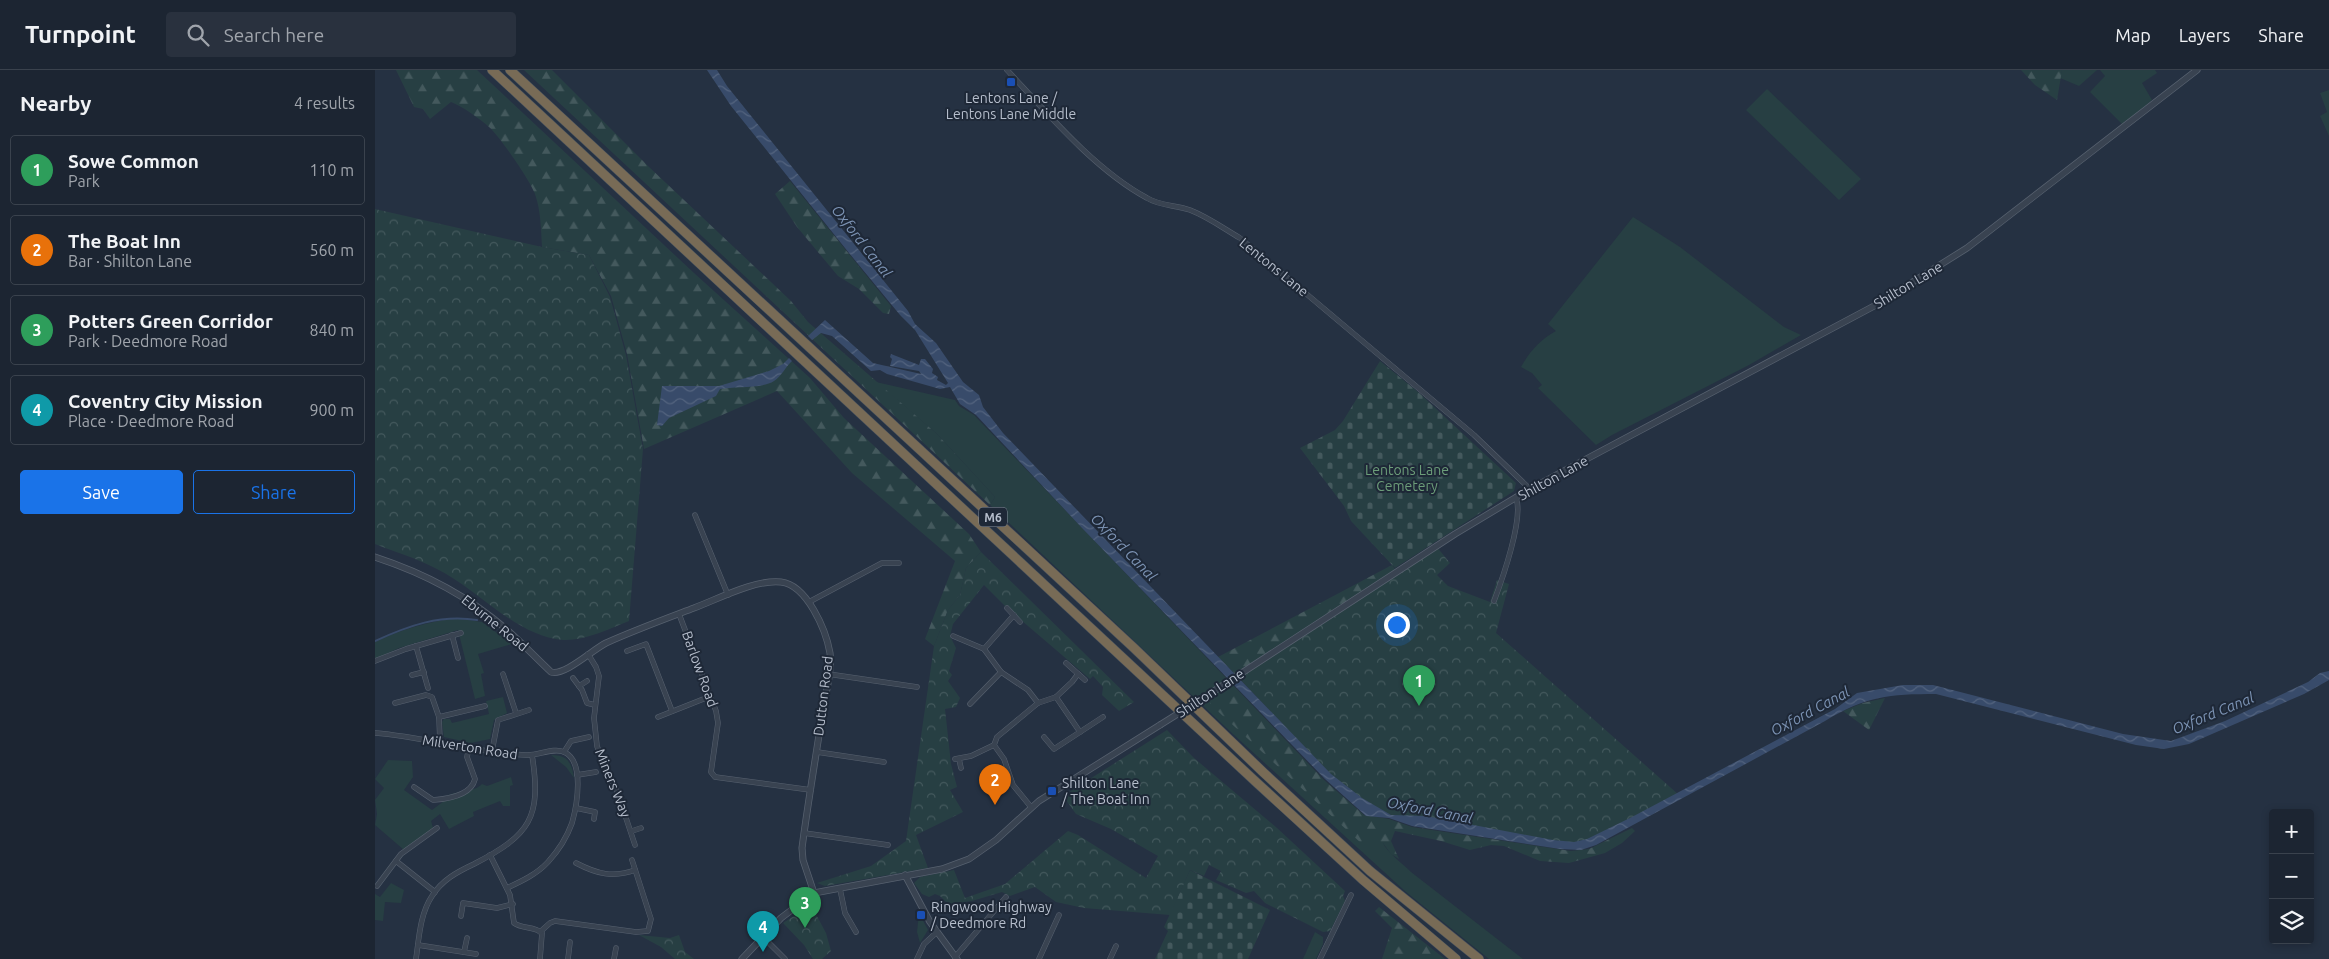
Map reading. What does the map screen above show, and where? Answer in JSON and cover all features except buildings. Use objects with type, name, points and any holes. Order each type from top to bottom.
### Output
[{"type":"highway","name":"M6","points":[[493,70],[1255,782],[1363,880],[1456,959]]},
{"type":"highway","name":"M6","points":[[510,70],[1134,648],[1264,773],[1370,871],[1479,959]]},
{"type":"street","name":"Lentons Lane","points":[[1007,70],[1081,147],[1130,188],[1156,203],[1188,209],[1205,216],[1240,238],[1474,435],[1530,489]]},
{"type":"street","name":"Shilton Lane","points":[[813,893],[942,869],[969,859],[992,844],[1031,807],[1455,534],[1530,489],[1876,305],[1931,272],[2013,214],[2197,70]]},
{"type":"street","points":[[1493,601],[1510,549],[1517,517],[1516,498]]},
{"type":"street","points":[[695,515],[728,595]]},
{"type":"street","name":"Eburne Road","points":[[375,556],[427,577],[469,600],[506,629],[551,672],[556,674]]},
{"type":"street","points":[[809,602],[882,563],[899,563]]},
{"type":"street","name":"Dutton Road","points":[[556,674],[565,671],[588,654],[629,633],[728,595],[776,582],[784,582],[797,588],[809,602],[829,648],[828,674],[804,833],[803,860],[813,893]]},
{"type":"street","points":[[1007,608],[1020,622]]},
{"type":"street","name":"Barlow Road","points":[[679,614],[711,696],[718,722],[711,772],[715,777],[811,790]]},
{"type":"street","points":[[984,649],[1014,615]]},
{"type":"street","points":[[375,661],[416,646],[461,634]]},
{"type":"street","points":[[452,635],[458,658]]},
{"type":"street","points":[[953,636],[984,649],[1001,672],[1028,690],[1038,703]]},
{"type":"street","points":[[627,651],[646,644],[672,711]]},
{"type":"street","points":[[416,646],[428,688]]},
{"type":"street","name":"Miners Way","points":[[588,654],[599,676],[595,705],[595,734],[599,756],[617,791],[632,831],[635,845]]},
{"type":"street","points":[[1066,663],[1085,680]]},
{"type":"street","points":[[412,675],[424,672]]},
{"type":"street","points":[[970,704],[1001,672]]},
{"type":"street","points":[[503,674],[516,714]]},
{"type":"street","points":[[828,674],[917,687]]},
{"type":"street","points":[[1031,807],[1013,785],[1004,759],[994,746],[995,739],[1038,703],[1056,697],[1078,674]]},
{"type":"street","points":[[573,678],[587,703],[595,705]]},
{"type":"street","points":[[579,686],[587,681]]},
{"type":"street","points":[[395,703],[429,695],[434,701],[439,717],[439,742]]},
{"type":"street","points":[[658,716],[711,696]]},
{"type":"street","points":[[1056,697],[1080,732]]},
{"type":"street","points":[[439,717],[485,706]]},
{"type":"street","points":[[492,751],[498,720],[529,710]]},
{"type":"street","points":[[1044,737],[1054,749],[1103,717]]},
{"type":"street","name":"Milverton Road","points":[[375,733],[492,751],[532,755],[554,751],[564,752]]},
{"type":"street","points":[[507,888],[539,870],[555,854],[568,832],[575,808],[577,775],[573,759],[564,752],[571,741],[589,737]]},
{"type":"street","points":[[961,768],[957,759],[994,746]]},
{"type":"street","points":[[414,787],[433,800],[442,800],[469,789],[475,779],[467,757],[469,747]]},
{"type":"street","points":[[817,752],[884,762]]},
{"type":"street","points":[[416,959],[424,912],[435,892],[453,874],[490,856],[514,841],[530,818],[536,786],[532,755]]},
{"type":"street","points":[[577,775],[597,772]]},
{"type":"street","points":[[575,808],[595,812],[594,819]]},
{"type":"street","points":[[377,886],[401,854],[437,828]]},
{"type":"street","name":"Miners Way","points":[[632,831],[641,828]]},
{"type":"street","points":[[804,833],[888,845]]},
{"type":"street","points":[[490,856],[507,888],[513,904],[514,923],[540,932]]},
{"type":"street","points":[[540,932],[555,921],[646,932],[650,928],[651,919],[632,860]]},
{"type":"street","points":[[395,861],[435,892]]},
{"type":"street","points":[[576,863],[609,876],[618,876],[635,870]]},
{"type":"street","points":[[905,875],[937,932],[956,958],[1005,897]]},
{"type":"street","points":[[840,889],[845,913],[856,932]]},
{"type":"street","points":[[742,959],[781,918],[813,893]]},
{"type":"street","points":[[1320,959],[1351,895]]},
{"type":"street","points":[[461,916],[463,903],[497,908],[513,904]]},
{"type":"street","points":[[1039,959],[1059,915]]},
{"type":"street","points":[[540,932],[543,939],[540,959]]},
{"type":"street","points":[[917,959],[924,944],[937,932]]},
{"type":"street","points":[[763,937],[785,959]]},
{"type":"street","points":[[465,952],[467,938]]},
{"type":"street","points":[[568,959],[570,942]]},
{"type":"street","points":[[418,944],[476,954]]},
{"type":"street","points":[[1110,959],[1116,946]]},
{"type":"street","points":[[614,959],[616,948]]},
{"type":"green space","points":[[396,70],[477,70],[694,273],[810,378],[844,418],[969,534],[981,552],[966,568],[960,595],[948,610],[934,646],[925,639],[955,561],[852,473],[777,391],[644,449],[627,354],[611,296],[589,255],[542,247],[540,214],[535,194],[521,169],[494,132],[476,117],[451,102],[430,119],[423,109],[414,107]]},
{"type":"green space","points":[[524,70],[552,70],[648,166],[791,301],[808,322],[937,434],[995,497],[990,505]]},
{"type":"green space","points":[[2021,70],[2062,70],[2057,100],[2035,85]]},
{"type":"green space","points":[[2062,70],[2097,70],[2079,86],[2060,78]]},
{"type":"green space","points":[[2100,70],[2155,70],[2157,73],[2142,83],[2152,100],[2123,125],[2090,92],[2105,76]]},
{"type":"green space","points":[[1767,89],[1861,179],[1839,200],[1746,110]]},
{"type":"green space","points":[[2329,90],[2329,136],[2320,116],[2327,112],[2320,93]]},
{"type":"green space","points":[[790,181],[891,306],[889,314],[883,313],[859,289],[838,276],[797,227],[775,194]]},
{"type":"green space","points":[[375,209],[542,247],[589,255],[610,297],[626,355],[643,449],[629,621],[579,639],[563,640],[545,637],[512,621],[466,587],[435,568],[375,544]]},
{"type":"green space","points":[[1633,217],[1680,247],[1784,327],[1801,335],[1749,365],[1596,445],[1538,388],[1542,385],[1532,373],[1521,367],[1536,346],[1556,331],[1548,324]]},
{"type":"green space","name":"Lentons Lane Cemetery","points":[[1380,361],[1418,392],[1516,483],[1514,491],[1395,568],[1351,521],[1344,506],[1300,448],[1335,430],[1343,421]]},
{"type":"green space","points":[[876,382],[955,400],[959,406],[974,415],[1229,681],[1211,693],[1383,843],[1411,872],[1523,959],[1489,959],[1406,892],[1234,735],[990,505],[995,497],[937,434]]},
{"type":"green space","points":[[1436,546],[1450,563],[1437,575],[1448,586],[1490,602],[1497,580],[1509,584],[1496,633],[1679,795],[1581,845],[1401,819],[1356,801],[1237,676]]},
{"type":"green space","points":[[981,552],[1134,702],[1119,711],[1102,695],[1103,687],[1093,676],[1090,679],[1007,608],[984,585],[953,624],[950,636],[956,648],[949,671],[952,675],[948,681],[960,698],[956,707],[945,709],[951,764],[957,787],[950,790],[963,812],[916,835],[928,868],[825,886],[817,883],[871,866],[906,841],[934,646],[948,610],[960,595],[966,568]]},
{"type":"green space","points":[[1392,565],[1397,572],[1237,676],[1218,657]]},
{"type":"green space","points":[[455,618],[482,622],[512,644],[478,654],[484,673],[481,674],[485,696],[475,699],[458,630],[399,648],[375,659],[375,642],[414,627]]},
{"type":"green space","points":[[1229,681],[1324,780],[1364,815],[1389,819],[1412,827],[1571,851],[1589,849],[1632,828],[1635,831],[1622,843],[1605,853],[1569,863],[1540,861],[1504,846],[1491,845],[1470,850],[1441,841],[1395,831],[1391,841],[1399,859],[1391,854],[1383,843],[1377,847],[1370,843],[1361,843],[1210,704],[1211,693]]},
{"type":"green space","points":[[503,697],[507,713],[494,720],[490,739],[471,743],[444,737],[442,722],[444,719],[450,719],[452,723],[489,714],[486,701]]},
{"type":"green space","points":[[1885,698],[1869,730],[1843,711],[1863,703]]},
{"type":"green space","points":[[1167,730],[1194,758],[1277,828],[1345,891],[1343,896],[1345,901],[1330,931],[1323,932],[1265,903],[1254,891],[1246,893],[1216,880],[1221,871],[1209,865],[1204,876],[1190,870],[1170,915],[1084,908],[1056,902],[1035,887],[1010,896],[1002,892],[972,901],[948,904],[935,894],[929,897],[922,894],[914,883],[920,877],[954,870],[965,898],[1005,884],[1068,831],[1078,835],[1146,878],[1158,856],[1111,829],[1076,814],[1063,796]]},
{"type":"green space","points":[[551,755],[561,756],[568,761],[574,778],[566,767]]},
{"type":"green space","points":[[388,760],[412,761],[413,777],[404,790],[432,810],[444,801],[444,797],[474,789],[482,784],[487,786],[511,777],[513,785],[510,786],[510,806],[503,806],[500,801],[473,812],[474,816],[449,829],[440,814],[431,821],[433,828],[404,850],[375,825],[377,814],[375,800],[384,788],[375,779]]},
{"type":"green space","points":[[1190,870],[1270,910],[1248,959],[1155,959],[1168,931],[1164,927]]},
{"type":"green space","points":[[391,883],[404,890],[401,903],[385,902],[383,921],[375,920],[375,894],[380,897]]},
{"type":"green space","points":[[811,905],[826,933],[831,951],[822,959],[813,959],[804,945],[783,923]]},
{"type":"green space","points":[[1379,907],[1445,959],[1382,959],[1392,928],[1375,911]]},
{"type":"green space","points":[[919,913],[928,930],[920,943],[917,932]]},
{"type":"green space","points":[[1315,932],[1323,937],[1323,944],[1316,959],[1303,959]]},
{"type":"green space","points":[[639,935],[670,938],[679,935],[685,952],[694,959],[675,959],[661,947]]},
{"type":"water","points":[[707,70],[717,70],[727,86],[908,311],[915,324],[936,343],[963,382],[979,395],[983,407],[1003,433],[1331,774],[1362,798],[1391,815],[1426,816],[1553,840],[1574,842],[1587,839],[1835,709],[1857,693],[1903,685],[1933,685],[2123,734],[2171,741],[2225,721],[2308,682],[2320,673],[2329,671],[2329,680],[2304,694],[2189,744],[2164,749],[2136,745],[1936,694],[1878,698],[1853,706],[1596,845],[1581,850],[1560,849],[1412,826],[1389,818],[1366,816],[1325,779],[1082,528],[976,415],[960,404],[950,387],[940,389],[887,374],[880,370],[871,371],[832,336],[821,333],[812,340],[808,336],[825,320],[873,363],[921,374],[919,371],[890,366],[892,359],[890,357],[891,354],[919,365],[921,359],[925,359],[933,369],[932,373],[938,377],[937,380],[946,385],[948,383],[915,330],[900,315],[849,253],[731,106]]},
{"type":"water","points":[[789,358],[792,361],[779,377],[769,384],[720,389],[716,396],[669,418],[662,426],[657,425],[662,386],[719,386],[769,371],[783,364]]},
{"type":"waterway","points":[[375,641],[412,626],[437,620],[477,620]]},
{"type":"place","name":"Lentons Lane / Lentons Lane Middle","points":[[1011,82]]},
{"type":"place","name":"Sowe Common","points":[[1419,706]]},
{"type":"place","name":"Shilton Lane / The Boat Inn","points":[[1052,791]]},
{"type":"place","name":"The Boat Inn","points":[[995,805]]},
{"type":"place","name":"Ringwood Highway / Deedmore Rd","points":[[921,915]]},
{"type":"place","name":"Potters Green Corridor","points":[[805,928]]},
{"type":"place","name":"Coventry City Mission","points":[[763,952]]},
{"type":"water label","name":"Oxford Canal","points":[[862,241]]},
{"type":"water label","name":"Oxford Canal","points":[[1124,547]]},
{"type":"water label","name":"Oxford Canal","points":[[1810,711]]},
{"type":"water label","name":"Oxford Canal","points":[[2213,713]]},
{"type":"water label","name":"Oxford Canal","points":[[1430,810]]}]
